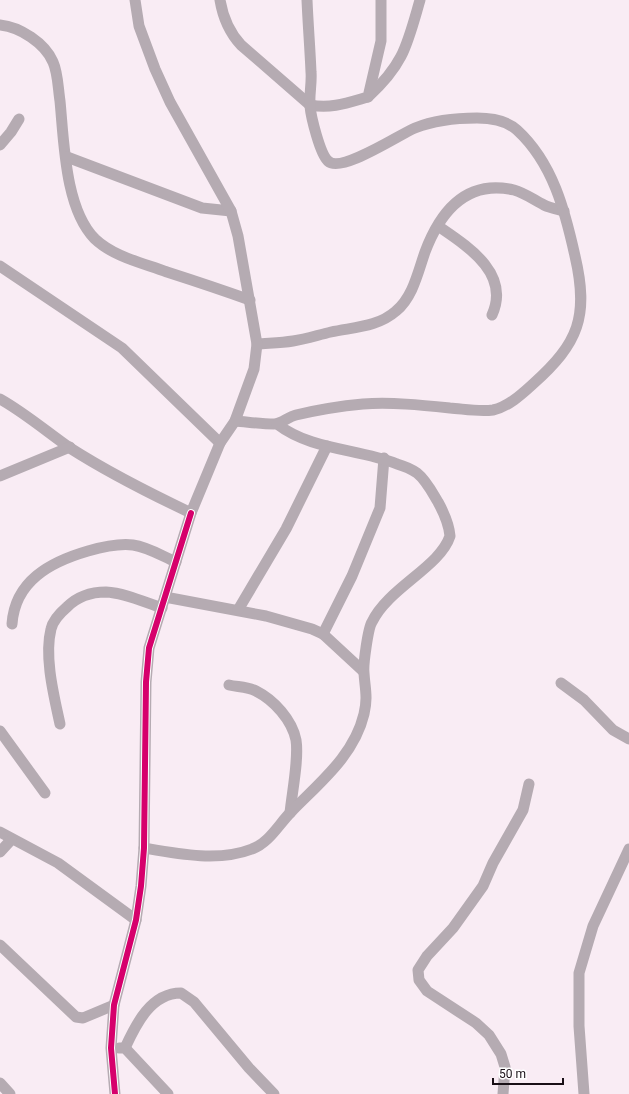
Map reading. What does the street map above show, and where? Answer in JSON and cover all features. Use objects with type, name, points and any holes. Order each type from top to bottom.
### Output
[{"type":"street","points":[[115,1094],[111,1048],[114,1005],[136,920],[141,886],[144,848],[146,682],[150,648],[191,513],[220,442],[235,421],[254,369],[257,344],[238,236],[231,212],[170,102],[154,69],[139,26],[135,0]]},
{"type":"street","points":[[220,0],[231,34],[241,45],[310,105],[323,108],[335,107],[368,97],[384,82],[400,61],[420,0]]},
{"type":"street","points":[[277,424],[294,415],[361,404],[385,403],[480,411],[504,407],[550,368],[562,355],[575,334],[582,303],[580,277],[558,191],[544,164],[528,141],[516,128],[503,121],[489,118],[460,118],[417,127],[350,161],[333,164],[326,159],[319,140],[310,105],[311,76],[306,0]]},
{"type":"street","points":[[368,97],[381,41],[381,0]]},
{"type":"street","points":[[0,25],[13,27],[29,36],[46,50],[53,62],[58,82],[71,193],[84,226],[107,249],[129,259],[250,300]]},
{"type":"street","points":[[0,145],[11,132],[19,119]]},
{"type":"street","points":[[66,157],[202,208],[231,212]]},
{"type":"street","points":[[257,344],[294,341],[367,326],[390,316],[403,305],[410,294],[426,250],[447,210],[458,200],[482,189],[514,190],[550,208],[564,211]]},
{"type":"street","points":[[438,226],[470,249],[487,269],[497,290],[496,306],[492,315]]},
{"type":"street","points":[[0,266],[122,348],[220,442]]},
{"type":"street","points":[[0,399],[70,447],[124,481],[191,513]]},
{"type":"street","points":[[144,848],[216,856],[252,850],[264,842],[290,813],[325,779],[342,759],[353,742],[362,725],[367,700],[363,671],[370,625],[382,605],[440,552],[450,536],[444,514],[424,479],[416,472],[384,458],[327,446],[296,437],[277,424],[235,421]]},
{"type":"street","points":[[238,610],[286,530],[327,446]]},
{"type":"street","points":[[0,476],[70,447]]},
{"type":"street","points":[[323,634],[352,576],[380,508],[384,458]]},
{"type":"street","points":[[12,624],[14,605],[20,594],[43,571],[68,557],[101,548],[133,545],[176,562]]},
{"type":"street","points":[[60,724],[50,669],[49,642],[51,628],[56,619],[74,600],[86,594],[105,592],[164,602],[238,610],[298,624],[323,634],[363,671]]},
{"type":"street","points":[[560,683],[584,700],[613,730],[629,739]]},
{"type":"street","points":[[229,685],[248,688],[265,697],[283,714],[292,728],[296,739],[296,752],[290,813]]},
{"type":"street","points":[[0,731],[45,793]]},
{"type":"street","points":[[503,1094],[505,1067],[501,1054],[489,1035],[476,1023],[426,991],[419,980],[418,970],[427,956],[453,928],[483,886],[493,863],[523,810],[529,784]]},
{"type":"street","points":[[0,832],[11,840],[58,863],[136,920]]},
{"type":"street","points":[[0,852],[11,840]]},
{"type":"street","points":[[584,1094],[579,1026],[579,974],[593,926],[629,849]]},
{"type":"street","points":[[0,945],[76,1017],[83,1018],[114,1005]]},
{"type":"street","points":[[125,1048],[140,1020],[156,1001],[170,994],[181,993],[194,1002],[249,1068],[274,1094]]},
{"type":"street","points":[[111,1048],[125,1048],[168,1094]]},
{"type":"street","points":[[0,1083],[10,1094]]},
{"type":"cycle path","points":[[115,1094],[111,1048],[114,1005],[136,920],[141,886],[144,848],[146,682],[149,648],[191,513]]}]
